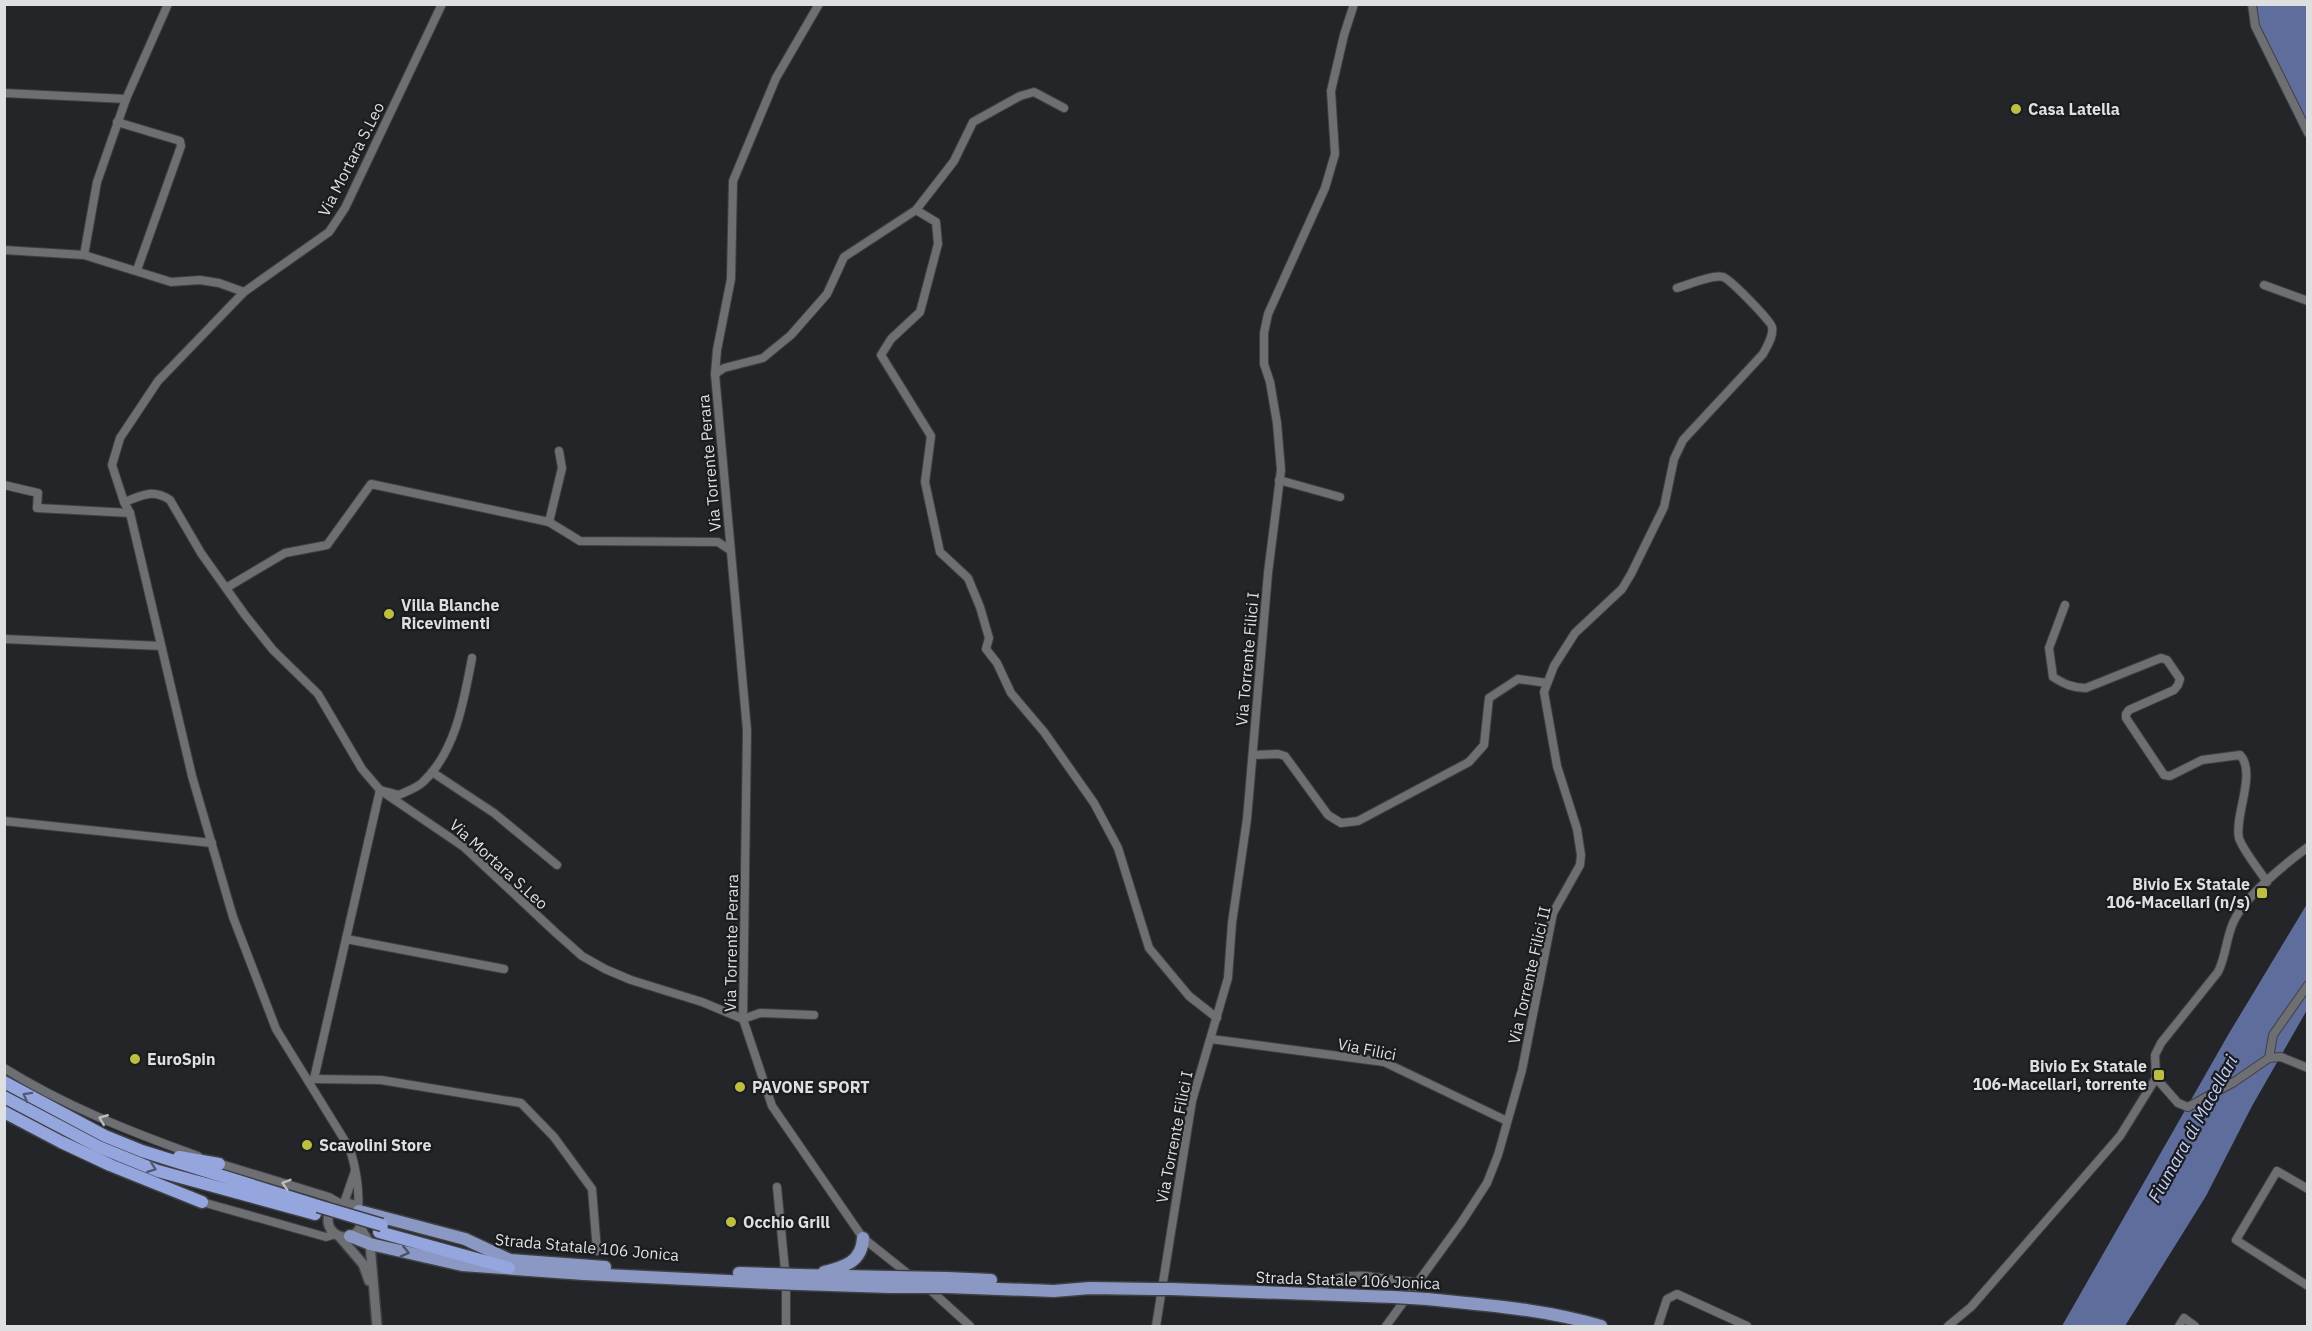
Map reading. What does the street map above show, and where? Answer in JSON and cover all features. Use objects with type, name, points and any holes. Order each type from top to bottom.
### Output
[{"type":"highway","name":"Strada Statale 106 Jonica","points":[[4,1082],[60,1113],[142,1152],[316,1210]]},
{"type":"highway","name":"Strada Statale 106 Jonica","points":[[4,1097],[99,1147],[159,1171],[316,1210],[509,1264]]},
{"type":"highway","points":[[4,1112],[100,1160],[202,1202]]},
{"type":"highway","points":[[142,1152],[219,1164]]},
{"type":"main road","points":[[359,1210],[465,1239],[509,1264]]},
{"type":"main road","points":[[342,1235],[370,1244],[462,1265],[509,1264]]},
{"type":"main road","points":[[814,1275],[849,1263],[857,1257],[863,1243]]},
{"type":"main road","name":"Strada Statale 106 Jonica","points":[[509,1264],[584,1275],[947,1282],[1054,1291],[1090,1288],[1171,1289],[1394,1297],[1525,1310],[1601,1326]]},
{"type":"main road","name":"Strada Statale 106 Jonica","points":[[799,1279],[814,1275],[890,1282]]},
{"type":"street","points":[[84,255],[97,182],[117,122],[168,4]]},
{"type":"street","name":"Via Mortara S.Leo","points":[[359,1210],[356,1167],[350,1149],[312,1080],[276,1029],[234,917],[192,776],[130,513],[112,465],[120,438],[158,381],[244,292],[329,232],[345,208],[442,4]]},
{"type":"street","name":"Via Torrente Perara","points":[[819,4],[776,78],[733,181],[731,279],[717,350],[715,374],[747,730],[743,1019],[772,1106],[792,1131],[863,1243],[938,1295],[970,1326]]},
{"type":"street","name":"Via Torrente Filici I","points":[[1156,1326],[1192,1101],[1228,978],[1232,923],[1247,819],[1268,573],[1279,480],[1277,423],[1270,382],[1264,364],[1264,333],[1268,314],[1325,188],[1335,154],[1332,91],[1344,35],[1354,4]]},
{"type":"street","points":[[2252,4],[2254,26],[2307,133]]},
{"type":"street","points":[[715,374],[724,368],[763,358],[791,335],[827,294],[844,257],[916,210],[954,161],[973,122],[1020,96],[1034,92],[1064,108]]},
{"type":"street","points":[[4,93],[126,99]]},
{"type":"street","points":[[117,122],[180,141],[181,146],[137,270]]},
{"type":"street","points":[[916,210],[936,222],[938,244],[920,312],[891,339],[881,355],[931,436],[924,482],[940,552],[968,578],[980,607],[988,638],[986,649],[997,663],[1011,693],[1044,732],[1087,794],[1118,848],[1149,948],[1190,996],[1217,1018]]},
{"type":"street","points":[[4,250],[84,255],[171,282],[200,280],[219,283],[244,292]]},
{"type":"street","name":"Via Torrente Filici II","points":[[1386,1326],[1461,1223],[1487,1183],[1498,1155],[1522,1070],[1553,913],[1580,865],[1581,855],[1576,829],[1555,756],[1544,693],[1547,683],[1554,666],[1575,633],[1623,589],[1664,507],[1674,459],[1683,440],[1763,354],[1770,342],[1772,327],[1768,319],[1732,282],[1723,277],[1715,277],[1677,288]]},
{"type":"street","points":[[2264,285],[2307,301]]},
{"type":"street","points":[[549,522],[562,468],[559,451]]},
{"type":"street","points":[[1279,480],[1340,497]]},
{"type":"street","name":"Via Torrente Perara","points":[[226,588],[285,553],[327,545],[371,484],[549,522],[580,541],[718,542],[730,550]]},
{"type":"street","points":[[4,485],[38,493],[37,508],[130,513]]},
{"type":"street","name":"Via Mortara S.Leo","points":[[124,502],[152,492],[170,500],[189,534],[226,588],[273,650],[318,694],[362,769],[380,790],[464,847],[582,956],[631,980],[702,1002],[743,1019]]},
{"type":"street","points":[[2065,605],[2049,648],[2053,677],[2062,683],[2075,688],[2086,688],[2161,658],[2167,660],[2180,679],[2174,690],[2129,710],[2126,714],[2126,718],[2164,775],[2170,776],[2202,760],[2240,754],[2245,759],[2246,789],[2238,835],[2267,882]]},
{"type":"street","points":[[4,639],[161,646]]},
{"type":"street","points":[[472,658],[464,698],[445,757],[422,783],[399,795],[380,790],[312,1080],[381,1080],[521,1103],[554,1137],[592,1189],[597,1251]]},
{"type":"street","points":[[1253,755],[1285,756],[1328,815],[1341,823],[1358,821],[1469,762],[1484,745],[1490,698],[1518,679],[1547,683]]},
{"type":"street","points":[[432,772],[494,813],[557,865]]},
{"type":"street","points":[[4,821],[212,843]]},
{"type":"street","points":[[1948,1326],[1956,1322],[1971,1307],[2121,1136],[2156,1078],[2155,1055],[2217,972],[2224,959],[2233,922],[2267,882],[2307,848]]},
{"type":"street","points":[[346,939],[504,969]]},
{"type":"street","points":[[2270,1058],[2274,1035],[2307,985]]},
{"type":"street","points":[[743,1019],[760,1013],[814,1015]]},
{"type":"street","name":"Via Filici","points":[[1211,1039],[1384,1062],[1507,1121]]},
{"type":"street","points":[[2156,1078],[2178,1103],[2188,1107],[2234,1082],[2270,1058],[2281,1057],[2307,1068]]},
{"type":"street","points":[[4,1068],[57,1099],[148,1138],[219,1164],[351,1204],[359,1210],[362,1221],[360,1227],[342,1235],[326,1237],[202,1202]]},
{"type":"street","points":[[356,1167],[342,1203],[332,1210],[329,1218],[331,1229],[342,1235],[363,1264],[373,1292]]},
{"type":"street","points":[[2307,1189],[2277,1171],[2236,1240],[2307,1286]]},
{"type":"street","points":[[777,1187],[785,1270]]},
{"type":"street","points":[[360,1227],[370,1244],[377,1326]]},
{"type":"street","points":[[1314,1294],[1333,1280],[1363,1274],[1383,1279],[1419,1282]]},
{"type":"street","points":[[1328,1283],[1334,1295]]},
{"type":"street","points":[[786,1287],[784,1306],[786,1326]]},
{"type":"street","points":[[1658,1326],[1666,1299],[1677,1294],[1747,1326]]},
{"type":"street","points":[[2179,1326],[2184,1318],[2195,1326]]},
{"type":"water","points":[[2257,4],[2307,5],[2307,124],[2258,22]]},
{"type":"water","name":"Fiumara di Macellari","points":[[2307,904],[2307,1010],[2252,1106],[2206,1196],[2125,1326],[2062,1326],[2228,1035]]},
{"type":"place","name":"Casa Latella","points":[[2016,109]]},
{"type":"place","name":"Villa Blanche Ricevimenti","points":[[389,614]]},
{"type":"place","name":"Bivio Ex Statale 106-Macellari (n/s)","points":[[2262,893]]},
{"type":"place","name":"EuroSpin","points":[[135,1059]]},
{"type":"place","name":"Bivio Ex Statale 106-Macellari, torrente","points":[[2159,1075]]},
{"type":"place","name":"PAVONE SPORT","points":[[740,1087]]},
{"type":"place","name":"Scavolini Store","points":[[307,1145]]},
{"type":"place","name":"Occhio Grill","points":[[731,1222]]}]
